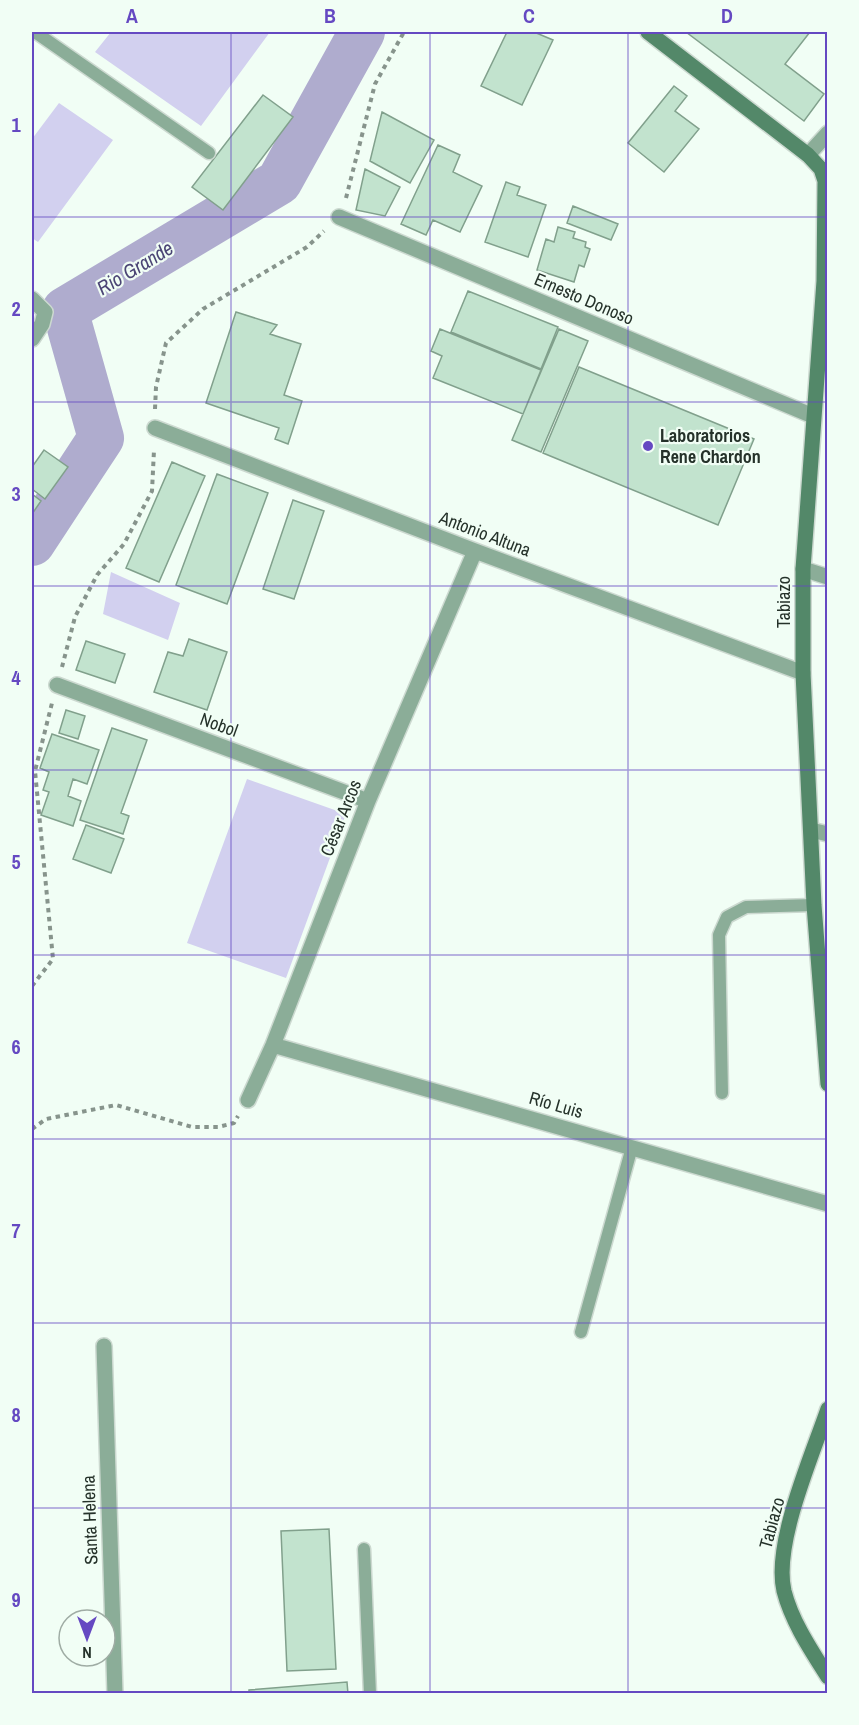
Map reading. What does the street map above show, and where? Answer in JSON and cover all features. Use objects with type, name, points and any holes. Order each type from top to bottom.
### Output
[{"type":"street","name":"Tabiazo","points":[[648,32],[808,155],[821,169],[825,181],[826,283],[813,416],[803,569],[803,672],[814,905],[828,1084]]},
{"type":"street","points":[[808,155],[828,133]]},
{"type":"street","name":"Ernesto Donoso","points":[[339,217],[813,416]]},
{"type":"street","points":[[32,298],[45,312],[42,324],[32,339]]},
{"type":"street","name":"Antonio Altuna","points":[[155,428],[475,551],[803,672]]},
{"type":"street","name":"César Arcos","points":[[248,1100],[273,1045],[368,801],[475,551]]},
{"type":"street","points":[[803,569],[828,577]]},
{"type":"street","name":"Nobol","points":[[57,685],[368,801]]},
{"type":"street","points":[[811,830],[828,834]]},
{"type":"street","name":"Río Luis","points":[[273,1045],[828,1204]]},
{"type":"street","name":"Santa Helena","points":[[104,1346],[115,1694]]},
{"type":"street","name":"Tabiazo","points":[[828,1409],[796,1507],[782,1565],[789,1606],[828,1677]]},
{"type":"lane","points":[[35,32],[209,153]]},
{"type":"lane","points":[[722,1093],[719,935],[723,926],[728,917],[746,907],[814,905]]},
{"type":"lane","points":[[581,1332],[632,1146]]},
{"type":"lane","points":[[364,1549],[370,1694]]},
{"type":"path","points":[[32,986],[53,959],[35,771],[42,736],[75,617],[97,575],[124,544],[152,491],[156,387],[166,343],[202,309],[307,247],[339,217],[352,179],[375,84],[404,32]]},
{"type":"path","points":[[32,1129],[46,1119],[116,1105],[192,1127],[218,1127],[234,1123],[248,1100]]},
{"type":"shaded area","points":[[111,32],[270,32],[201,126],[95,52]]},
{"type":"shaded area","points":[[59,103],[113,140],[38,242],[32,238],[32,139]]},
{"type":"shaded area","points":[[111,572],[180,603],[168,640],[103,614]]},
{"type":"shaded area","points":[[247,779],[346,814],[286,978],[187,943]]},
{"type":"building","points":[[507,32],[534,32],[553,40],[522,105],[481,86]]},
{"type":"building","points":[[686,32],[810,32],[785,64],[824,94],[804,121]]},
{"type":"building","points":[[674,86],[687,96],[675,111],[699,129],[664,172],[628,143]]},
{"type":"building","points":[[263,95],[293,117],[223,210],[192,187]]},
{"type":"building","points":[[382,112],[434,140],[410,183],[370,161]]},
{"type":"building","points":[[438,145],[460,155],[453,172],[482,186],[460,232],[433,220],[426,235],[401,224]]},
{"type":"building","points":[[365,169],[400,187],[385,216],[356,210]]},
{"type":"building","points":[[506,182],[520,187],[517,195],[546,205],[528,257],[485,242]]},
{"type":"building","points":[[573,206],[618,224],[611,240],[567,223]]},
{"type":"building","points":[[558,227],[575,232],[573,238],[586,242],[585,247],[590,249],[584,267],[579,265],[574,282],[537,270],[546,239],[554,242]]},
{"type":"building","points":[[468,291],[558,327],[541,369],[451,332]]},
{"type":"building","points":[[236,312],[277,325],[270,334],[301,344],[284,395],[302,401],[288,444],[275,439],[279,428],[206,403]]},
{"type":"building","points":[[440,329],[541,370],[523,414],[433,378],[442,356],[431,351]]},
{"type":"building","points":[[559,329],[588,341],[541,452],[512,440]]},
{"type":"building","name":"Laboratorios Rene Chardon","points":[[579,367],[754,439],[718,525],[543,453]]},
{"type":"building","points":[[44,450],[68,467],[45,499],[32,489],[32,467]]},
{"type":"building","points":[[172,462],[205,476],[159,582],[126,568]]},
{"type":"building","points":[[217,474],[268,493],[227,604],[176,585]]},
{"type":"building","points":[[32,494],[41,501],[32,514]]},
{"type":"building","points":[[293,500],[324,511],[294,599],[263,589]]},
{"type":"building","points":[[189,639],[227,652],[207,710],[154,692],[168,652],[183,656]]},
{"type":"building","points":[[86,641],[125,654],[115,683],[76,670]]},
{"type":"building","points":[[66,710],[85,716],[78,739],[59,733]]},
{"type":"building","points":[[112,728],[147,740],[121,813],[129,816],[123,834],[80,820]]},
{"type":"building","points":[[52,734],[99,750],[87,784],[73,779],[68,796],[81,801],[73,826],[41,815],[49,792],[43,790],[49,772],[40,768]]},
{"type":"building","points":[[86,825],[124,839],[111,873],[73,859]]},
{"type":"building","points":[[329,1529],[336,1669],[287,1671],[281,1531]]},
{"type":"building","points":[[347,1682],[348,1694],[249,1694],[249,1690]]},
{"type":"waterway","name":"Rio Grande","points":[[32,543],[101,438],[65,310],[279,182],[362,32]]},
{"type":"place","name":"Laboratorios Rene Chardon","points":[[648,446]]}]
